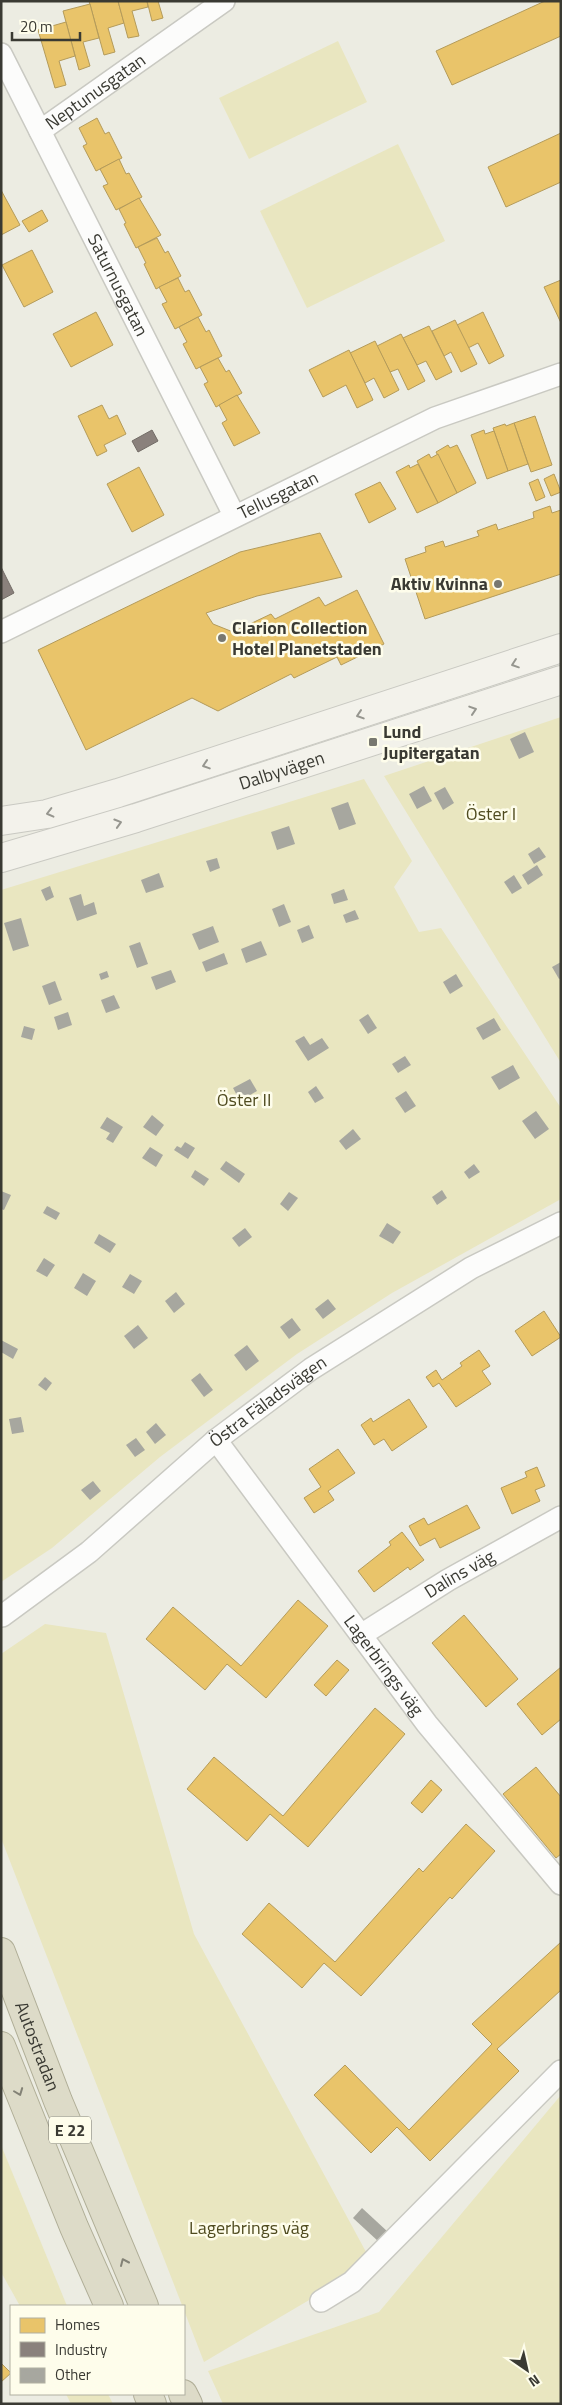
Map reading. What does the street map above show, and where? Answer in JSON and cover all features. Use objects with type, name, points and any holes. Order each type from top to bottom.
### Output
[{"type":"highway","name":"Autostradan","points":[[1,1952],[58,2101],[144,2305]]},
{"type":"highway","name":"Autostradan","points":[[1,2046],[70,2218],[109,2305]]},
{"type":"main road","name":"Dalbyvägen","points":[[1,821],[47,814],[109,796],[561,648]]},
{"type":"main road","name":"Dalbyvägen","points":[[1,858],[136,818],[561,680]]},
{"type":"street","name":"Neptunusgatan","points":[[40,131],[224,1]]},
{"type":"street","name":"Saturnusgatan","points":[[1,54],[234,515]]},
{"type":"street","name":"Tellusgatan","points":[[1,632],[234,515],[435,418],[561,374]]},
{"type":"street","name":"Östra Fäladsvägen","points":[[2,1616],[89,1552],[216,1440],[311,1369],[471,1268],[561,1223]]},
{"type":"street","name":"Lagerbrings väg","points":[[216,1440],[427,1724],[561,1884]]},
{"type":"street","name":"Dalins väg","points":[[362,1635],[448,1580],[561,1517]]},
{"type":"street","points":[[322,2301],[352,2282],[561,2071]]},
{"type":"green space","points":[[338,41],[367,102],[249,159],[219,98]]},
{"type":"green space","points":[[398,144],[445,241],[307,308],[260,211]]},
{"type":"green space","name":"Öster I","points":[[561,717],[561,1063],[384,776]]},
{"type":"green space","name":"Öster II","points":[[364,779],[412,861],[394,887],[419,932],[441,928],[561,1108],[561,1199],[392,1293],[297,1354],[160,1457],[52,1548],[1,1582],[1,890]]},
{"type":"green space","name":"Lagerbrings väg","points":[[45,1624],[106,1633],[194,1934],[372,2263],[204,2362],[185,2313],[185,2305],[182,2305],[1,1838],[1,1654]]},
{"type":"green space","points":[[561,2095],[561,2404],[223,2404],[208,2371],[379,2312]]},
{"type":"green space","points":[[1,2145],[67,2305],[19,2305],[1,2272]]},
{"type":"green space","points":[[66,2395],[108,2395],[113,2404],[71,2404]]},
{"type":"building: Homes","points":[[89,1],[118,1],[124,23],[108,28],[115,52],[104,55]]},
{"type":"building: Homes","points":[[118,1],[147,1],[148,7],[132,11],[139,36],[128,38]]},
{"type":"building: Homes","points":[[147,1],[158,1],[163,18],[152,21]]},
{"type":"building: Homes","points":[[545,1],[561,1],[561,36],[452,85],[436,51]]},
{"type":"building: Homes","points":[[90,4],[99,38],[83,42],[90,66],[79,70],[63,11]]},
{"type":"building: Homes","points":[[66,22],[75,56],[59,61],[66,85],[55,88],[38,30]]},
{"type":"building: Homes","points":[[97,118],[105,134],[109,132],[122,158],[96,171],[83,146],[87,144],[79,128]]},
{"type":"building: Homes","points":[[561,133],[561,182],[506,207],[488,167]]},
{"type":"building: Homes","points":[[119,159],[126,174],[129,173],[142,197],[116,210],[103,186],[108,184],[100,169]]},
{"type":"building: Homes","points":[[1,190],[20,225],[1,235]]},
{"type":"building: Homes","points":[[139,198],[161,235],[136,248],[119,209]]},
{"type":"building: Homes","points":[[42,210],[48,221],[29,232],[22,221]]},
{"type":"building: Homes","points":[[157,238],[165,253],[168,251],[181,276],[156,289],[138,247]]},
{"type":"building: Homes","points":[[32,250],[53,292],[24,307],[2,265]]},
{"type":"building: Homes","points":[[178,278],[185,292],[189,290],[202,315],[175,329],[162,304],[167,302],[159,287]]},
{"type":"building: Homes","points":[[561,280],[561,323],[544,287]]},
{"type":"building: Homes","points":[[96,312],[113,345],[71,367],[53,334]]},
{"type":"building: Homes","points":[[483,312],[504,356],[489,364],[478,343],[468,348],[457,325]]},
{"type":"building: Homes","points":[[198,317],[206,332],[209,330],[222,356],[196,369],[183,344],[187,342],[179,327]]},
{"type":"building: Homes","points":[[455,320],[477,364],[461,372],[451,352],[444,356],[432,331]]},
{"type":"building: Homes","points":[[429,326],[452,372],[436,380],[426,361],[417,365],[403,338]]},
{"type":"building: Homes","points":[[401,334],[425,381],[408,390],[398,369],[390,372],[377,346]]},
{"type":"building: Homes","points":[[375,341],[399,390],[384,398],[374,378],[365,383],[350,353]]},
{"type":"building: Homes","points":[[349,350],[373,400],[357,408],[346,385],[323,397],[309,370]]},
{"type":"building: Homes","points":[[218,358],[226,372],[229,370],[242,393],[216,407],[204,384],[208,382],[200,367]]},
{"type":"building: Homes","points":[[237,395],[260,433],[234,446],[222,423],[227,420],[219,405]]},
{"type":"building: Homes","points":[[102,405],[109,419],[117,415],[126,434],[104,445],[107,451],[97,456],[78,416]]},
{"type":"building: Homes","points":[[535,416],[552,465],[531,472],[514,423]]},
{"type":"building: Homes","points":[[514,423],[528,464],[508,471],[493,428]]},
{"type":"building: Homes","points":[[484,430],[485,434],[494,431],[508,471],[487,479],[471,435]]},
{"type":"building: Homes","points":[[448,445],[450,448],[457,445],[476,483],[457,493],[436,452]]},
{"type":"building: Homes","points":[[429,454],[431,458],[438,454],[457,493],[438,503],[417,461]]},
{"type":"building: Homes","points":[[418,464],[438,503],[417,513],[396,472],[409,465],[410,468]]},
{"type":"building: Homes","points":[[139,467],[164,515],[132,532],[107,484]]},
{"type":"building: Homes","points":[[554,474],[561,492],[551,496],[544,479]]},
{"type":"building: Homes","points":[[538,479],[545,497],[536,501],[529,483]]},
{"type":"building: Homes","points":[[380,482],[396,509],[369,523],[355,494]]},
{"type":"building: Homes","points":[[550,506],[552,513],[561,510],[561,574],[425,619],[405,559],[426,552],[425,547],[443,541],[445,547],[479,536],[477,531],[496,524],[498,530],[534,518],[533,512]]},
{"type":"building: Homes","name":"Clarion Collection Hotel Planetstaden","points":[[320,533],[342,577],[257,596],[206,613],[213,624],[233,632],[271,614],[275,619],[319,597],[325,606],[357,590],[384,644],[341,665],[337,657],[294,678],[291,674],[218,711],[192,698],[86,750],[38,650],[240,552]]},
{"type":"building: Homes","points":[[544,1311],[561,1337],[532,1356],[515,1331]]},
{"type":"building: Homes","points":[[479,1350],[490,1366],[482,1371],[491,1384],[456,1407],[439,1383],[433,1387],[426,1377],[436,1370],[442,1380],[462,1366],[460,1363]]},
{"type":"building: Homes","points":[[409,1399],[427,1427],[392,1451],[384,1439],[374,1445],[361,1425],[371,1418],[373,1422]]},
{"type":"building: Homes","points":[[338,1449],[355,1473],[328,1491],[334,1500],[314,1513],[304,1498],[321,1487],[309,1469]]},
{"type":"building: Homes","points":[[537,1467],[545,1486],[535,1490],[540,1501],[512,1514],[501,1488],[527,1477],[525,1472]]},
{"type":"building: Homes","points":[[467,1505],[480,1528],[440,1548],[435,1538],[420,1546],[409,1526],[424,1518],[428,1525]]},
{"type":"building: Homes","points":[[402,1532],[424,1560],[410,1570],[408,1567],[374,1592],[358,1571],[391,1545],[389,1542]]},
{"type":"building: Homes","points":[[298,1600],[328,1626],[266,1698],[227,1664],[205,1690],[146,1639],[173,1607],[241,1666]]},
{"type":"building: Homes","points":[[464,1615],[518,1679],[486,1707],[432,1643]]},
{"type":"building: Homes","points":[[337,1660],[349,1670],[326,1696],[314,1685]]},
{"type":"building: Homes","points":[[561,1667],[561,1719],[542,1735],[517,1704]]},
{"type":"building: Homes","points":[[375,1708],[405,1734],[308,1847],[270,1814],[247,1841],[187,1789],[214,1757],[283,1816]]},
{"type":"building: Homes","points":[[536,1767],[561,1797],[561,1854],[556,1858],[503,1794]]},
{"type":"building: Homes","points":[[431,1780],[442,1790],[422,1813],[411,1803]]},
{"type":"building: Homes","points":[[466,1824],[495,1851],[452,1899],[450,1897],[361,1996],[324,1963],[302,1988],[242,1934],[269,1903],[335,1962],[419,1868],[423,1872]]},
{"type":"building: Homes","points":[[561,1942],[561,1990],[497,2049],[519,2071],[430,2161],[397,2127],[371,2153],[314,2095],[345,2065],[409,2130],[492,2044],[472,2024]]},
{"type":"building: Homes","points":[[1,2363],[10,2374],[1,2382]]},
{"type":"building: Industry","points":[[152,430],[158,441],[138,452],[132,441]]},
{"type":"building: Industry","points":[[1,567],[14,593],[1,600]]},
{"type":"building: Other","points":[[525,732],[534,752],[519,759],[510,739]]},
{"type":"building: Other","points":[[424,786],[432,801],[417,809],[409,794]]},
{"type":"building: Other","points":[[445,787],[454,803],[443,810],[434,793]]},
{"type":"building: Other","points":[[348,802],[356,824],[339,830],[331,808]]},
{"type":"building: Other","points":[[289,826],[295,844],[277,850],[271,832]]},
{"type":"building: Other","points":[[539,847],[546,857],[534,864],[528,854]]},
{"type":"building: Other","points":[[217,858],[220,868],[210,872],[206,861]]},
{"type":"building: Other","points":[[537,865],[543,875],[528,885],[522,875]]},
{"type":"building: Other","points":[[159,873],[164,887],[146,893],[141,880]]},
{"type":"building: Other","points":[[514,875],[522,888],[512,894],[504,882]]},
{"type":"building: Other","points":[[50,886],[54,897],[46,901],[41,890]]},
{"type":"building: Other","points":[[344,889],[348,900],[334,904],[331,894]]},
{"type":"building: Other","points":[[81,894],[84,906],[94,902],[97,914],[77,921],[69,898]]},
{"type":"building: Other","points":[[284,904],[291,922],[279,927],[272,909]]},
{"type":"building: Other","points":[[355,910],[359,919],[346,923],[343,915]]},
{"type":"building: Other","points":[[21,918],[29,946],[13,951],[4,923]]},
{"type":"building: Other","points":[[309,925],[314,938],[302,943],[297,930]]},
{"type":"building: Other","points":[[213,926],[219,942],[199,950],[192,934]]},
{"type":"building: Other","points":[[261,941],[267,955],[246,963],[241,949]]},
{"type":"building: Other","points":[[140,942],[148,964],[137,968],[129,946]]},
{"type":"building: Other","points":[[224,953],[228,964],[206,972],[202,962]]},
{"type":"building: Other","points":[[561,962],[561,978],[559,979],[552,967]]},
{"type":"building: Other","points":[[171,970],[176,982],[156,990],[151,977]]},
{"type":"building: Other","points":[[107,971],[109,977],[101,980],[99,974]]},
{"type":"building: Other","points":[[456,974],[463,986],[450,994],[443,982]]},
{"type":"building: Other","points":[[55,981],[62,1000],[49,1005],[42,986]]},
{"type":"building: Other","points":[[114,995],[120,1008],[106,1013],[101,1000]]},
{"type":"building: Other","points":[[68,1012],[72,1025],[58,1030],[54,1017]]},
{"type":"building: Other","points":[[368,1014],[377,1028],[368,1034],[359,1020]]},
{"type":"building: Other","points":[[494,1018],[501,1030],[483,1040],[476,1028]]},
{"type":"building: Other","points":[[24,1026],[35,1029],[32,1040],[21,1037]]},
{"type":"building: Other","points":[[304,1036],[310,1045],[322,1038],[329,1048],[308,1061],[295,1041]]},
{"type":"building: Other","points":[[405,1056],[411,1065],[398,1073],[392,1064]]},
{"type":"building: Other","points":[[513,1065],[520,1078],[499,1090],[491,1077]]},
{"type":"building: Other","points":[[250,1079],[257,1091],[240,1101],[233,1088]]},
{"type":"building: Other","points":[[316,1086],[324,1098],[315,1103],[308,1092]]},
{"type":"building: Other","points":[[406,1091],[416,1106],[405,1113],[395,1098]]},
{"type":"building: Other","points":[[536,1111],[549,1129],[535,1139],[522,1121]]},
{"type":"building: Other","points":[[152,1115],[164,1125],[156,1136],[143,1127]]},
{"type":"building: Other","points":[[107,1117],[123,1127],[113,1143],[106,1139],[110,1133],[100,1128]]},
{"type":"building: Other","points":[[353,1129],[361,1139],[346,1150],[339,1141]]},
{"type":"building: Other","points":[[185,1142],[195,1148],[188,1159],[174,1150],[177,1146],[181,1148]]},
{"type":"building: Other","points":[[150,1147],[163,1155],[156,1167],[142,1158]]},
{"type":"building: Other","points":[[226,1161],[245,1174],[239,1183],[220,1169]]},
{"type":"building: Other","points":[[474,1164],[480,1172],[469,1179],[464,1172]]},
{"type":"building: Other","points":[[195,1170],[209,1179],[204,1186],[191,1177]]},
{"type":"building: Other","points":[[442,1190],[447,1198],[437,1205],[432,1197]]},
{"type":"building: Other","points":[[1,1191],[11,1195],[4,1210],[1,1209]]},
{"type":"building: Other","points":[[289,1192],[298,1198],[288,1211],[280,1204]]},
{"type":"building: Other","points":[[47,1206],[60,1213],[56,1220],[43,1213]]},
{"type":"building: Other","points":[[387,1223],[401,1232],[393,1244],[379,1236]]},
{"type":"building: Other","points":[[245,1228],[252,1237],[239,1247],[232,1238]]},
{"type":"building: Other","points":[[99,1234],[116,1244],[110,1253],[94,1243]]},
{"type":"building: Other","points":[[44,1258],[55,1265],[47,1277],[36,1271]]},
{"type":"building: Other","points":[[83,1273],[96,1281],[87,1296],[74,1288]]},
{"type":"building: Other","points":[[130,1274],[142,1281],[134,1294],[122,1287]]},
{"type":"building: Other","points":[[176,1292],[185,1304],[174,1313],[165,1301]]},
{"type":"building: Other","points":[[328,1299],[336,1309],[323,1319],[315,1309]]},
{"type":"building: Other","points":[[292,1318],[301,1330],[289,1339],[280,1327]]},
{"type":"building: Other","points":[[138,1325],[148,1338],[134,1349],[124,1336]]},
{"type":"building: Other","points":[[1,1340],[18,1349],[13,1359],[1,1352]]},
{"type":"building: Other","points":[[247,1345],[259,1361],[246,1371],[234,1355]]},
{"type":"building: Other","points":[[200,1373],[213,1390],[204,1397],[191,1380]]},
{"type":"building: Other","points":[[45,1377],[52,1383],[46,1391],[38,1385]]},
{"type":"building: Other","points":[[21,1417],[24,1432],[12,1434],[9,1419]]},
{"type":"building: Other","points":[[156,1423],[166,1435],[155,1444],[146,1432]]},
{"type":"building: Other","points":[[136,1438],[145,1450],[135,1457],[126,1445]]},
{"type":"building: Other","points":[[93,1481],[101,1491],[90,1500],[81,1490]]},
{"type":"building: Other","points":[[362,2208],[388,2232],[379,2242],[353,2218]]},
{"type":"place","name":"Aktiv Kvinna","points":[[498,584]]},
{"type":"place","name":"Clarion Collection Hotel Planetstaden","points":[[222,638]]},
{"type":"place","name":"Lund Jupitergatan","points":[[373,742]]}]
